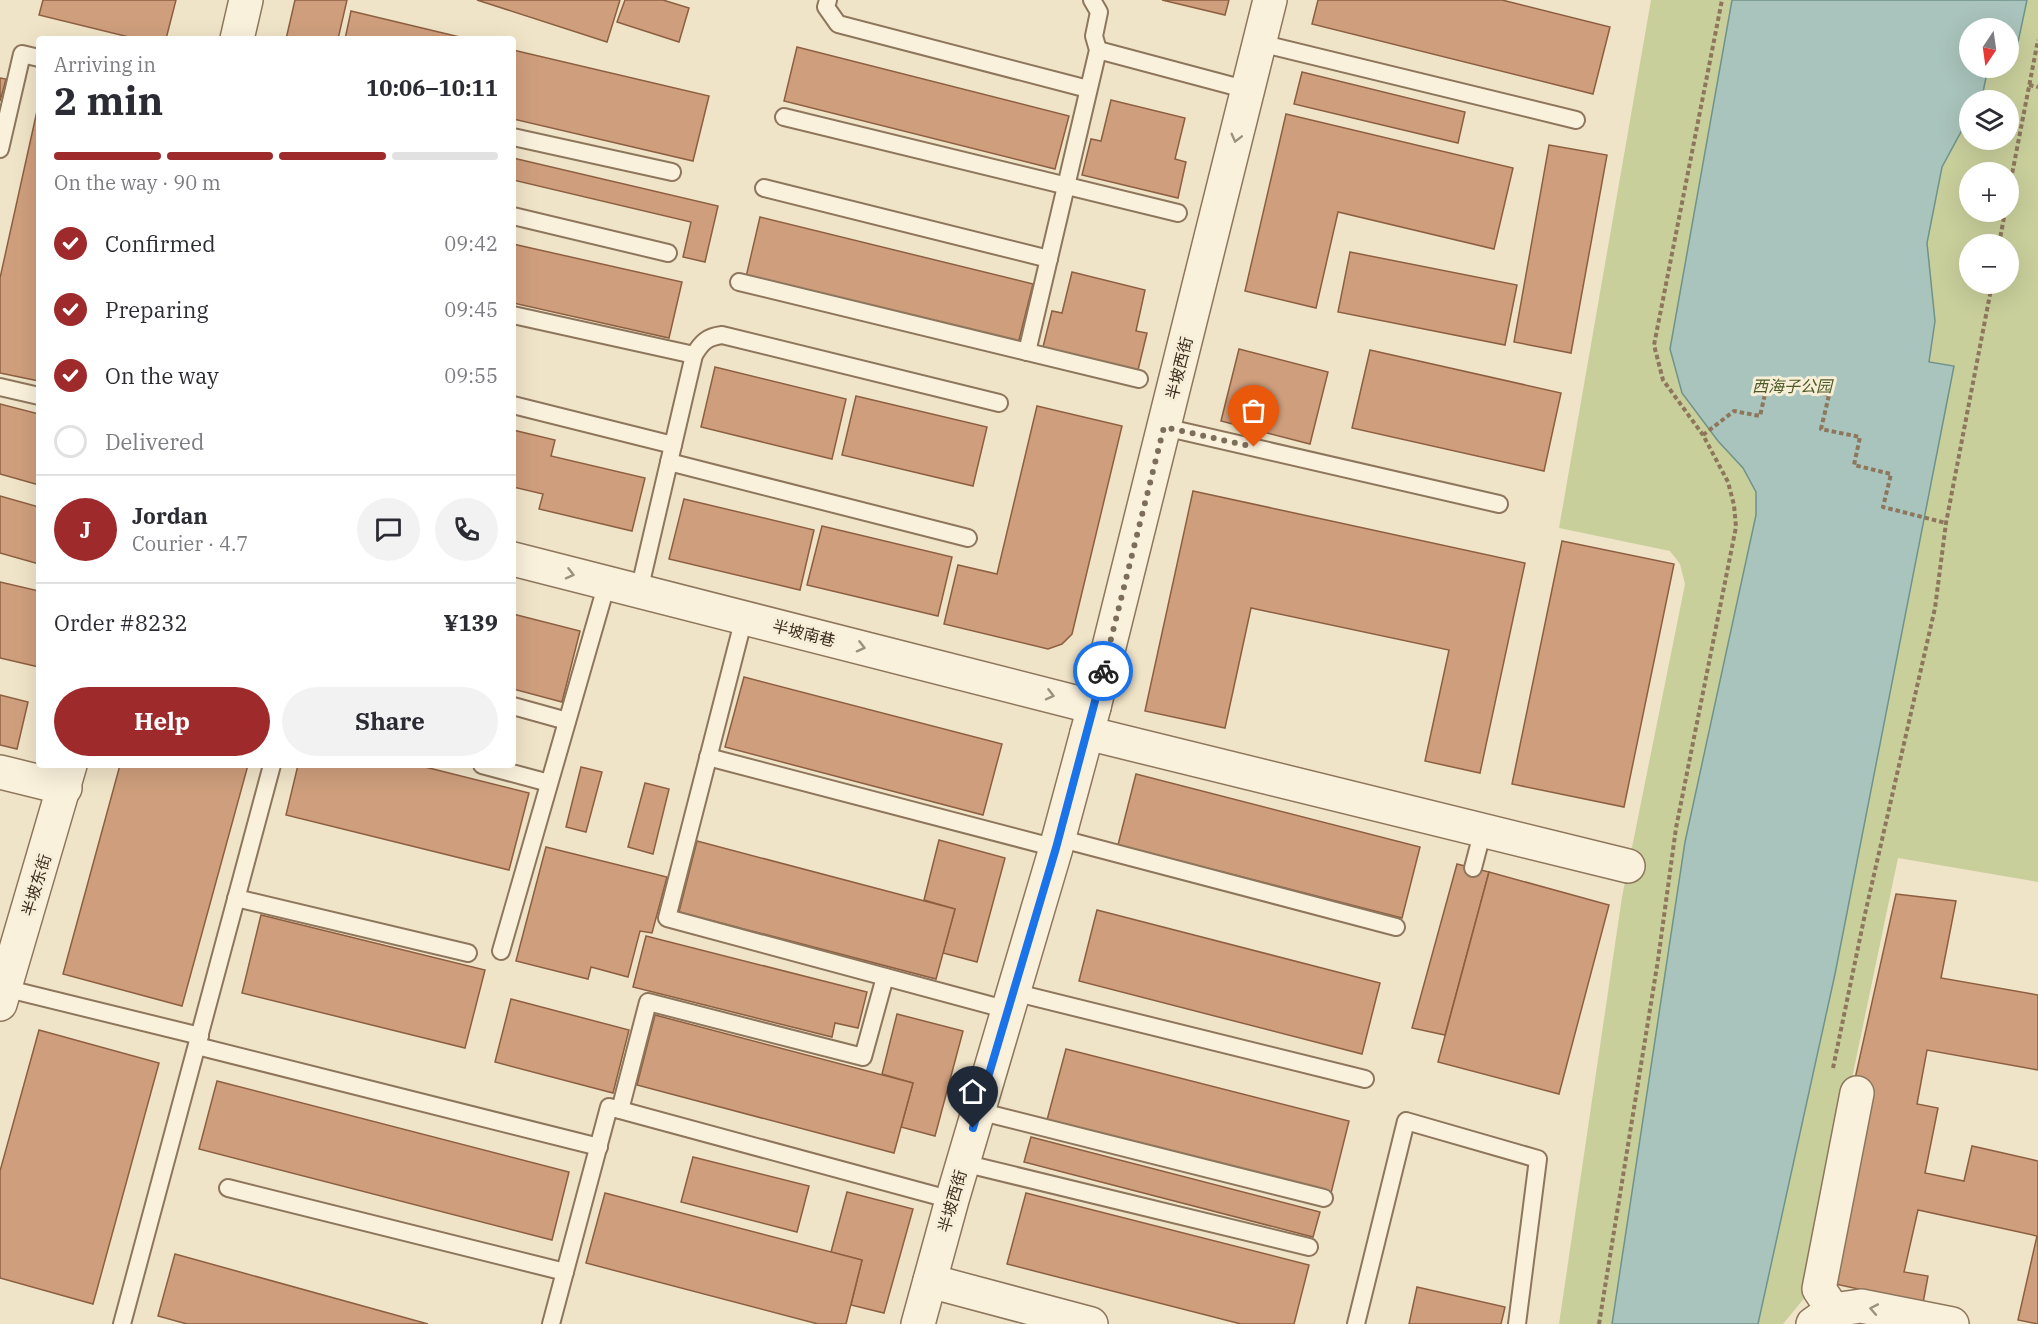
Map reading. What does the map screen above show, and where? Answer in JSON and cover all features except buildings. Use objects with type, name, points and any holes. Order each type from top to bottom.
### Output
[{"type":"street","points":[[219,36],[227,0]]},
{"type":"street","points":[[238,36],[246,0]]},
{"type":"street","name":"半坡西街","points":[[918,1324],[1091,720],[1270,0]]},
{"type":"street","name":"半坡南巷","points":[[516,561],[744,618],[1091,720],[1483,830],[1628,866]]},
{"type":"street","points":[[0,772],[59,775],[0,945]]},
{"type":"street","name":"半坡东街","points":[[2,993],[59,775]]},
{"type":"street","points":[[1844,1084],[1819,1289],[1823,1317],[1861,1306],[1952,1324]]},
{"type":"street","points":[[930,1281],[1091,1324]]},
{"type":"lane","points":[[828,0],[826,7],[838,24],[1088,89]]},
{"type":"lane","points":[[1027,352],[1098,50],[1094,36],[1099,12],[1092,0]]},
{"type":"lane","points":[[1260,43],[1576,120]]},
{"type":"lane","points":[[1098,50],[1248,90]]},
{"type":"lane","points":[[0,149],[22,54],[36,57]]},
{"type":"lane","points":[[784,117],[1178,213]]},
{"type":"lane","points":[[516,138],[672,172]]},
{"type":"lane","points":[[764,188],[1049,259]]},
{"type":"lane","points":[[516,217],[668,253]]},
{"type":"lane","points":[[739,282],[1139,380]]},
{"type":"lane","points":[[516,316],[694,355]]},
{"type":"lane","points":[[639,591],[694,355],[700,344],[709,337],[722,335],[999,404]]},
{"type":"lane","points":[[0,387],[36,395]]},
{"type":"lane","points":[[516,406],[673,445]]},
{"type":"lane","points":[[1164,427],[1499,504]]},
{"type":"lane","points":[[669,462],[968,538]]},
{"type":"lane","points":[[501,951],[607,583]]},
{"type":"lane","points":[[744,618],[667,918],[885,977],[1011,1001],[1365,1079]]},
{"type":"lane","points":[[516,706],[567,720]]},
{"type":"lane","points":[[708,757],[1396,927]]},
{"type":"lane","points":[[122,1324],[271,768]]},
{"type":"lane","points":[[493,768],[549,783]]},
{"type":"lane","points":[[1473,868],[1483,830]]},
{"type":"lane","points":[[237,898],[468,953]]},
{"type":"lane","points":[[620,1110],[648,1002],[863,1057],[885,977]]},
{"type":"lane","points":[[2,993],[198,1041],[599,1147]]},
{"type":"lane","points":[[550,1324],[609,1107],[952,1200]]},
{"type":"lane","points":[[978,1111],[1324,1198]]},
{"type":"lane","points":[[1356,1324],[1406,1121],[1538,1159],[1517,1324]]},
{"type":"lane","points":[[963,1162],[1309,1247]]},
{"type":"lane","points":[[228,1188],[564,1272]]},
{"type":"path","points":[[1599,1324],[1658,960],[1676,828],[1736,527],[1734,505],[1728,482],[1702,435],[1663,380],[1654,345],[1722,0]]},
{"type":"path","points":[[2015,162],[2038,40]]},
{"type":"path","points":[[2030,85],[2038,87]]},
{"type":"path","points":[[1844,1084],[1865,914],[1935,608],[1946,523],[1990,294]]},
{"type":"path","points":[[1702,435],[1734,411],[1760,416],[1768,381],[1829,395],[1821,429],[1860,437],[1854,465],[1891,474],[1883,507],[1946,523]]},
{"type":"green space","name":"西海子公园","points":[[1651,0],[2038,0],[2038,882],[1898,858],[1811,1290],[1783,1324],[1559,1324],[1622,897],[1685,584],[1680,564],[1670,551],[1559,528]]},
{"type":"water","points":[[1732,0],[2027,0],[2019,38],[2019,18],[1959,18],[1959,78],[1986,78],[1983,90],[1959,90],[1959,136],[1942,167],[1927,243],[1935,321],[1929,362],[1954,366],[1835,974],[1758,1324],[1612,1324],[1685,842],[1756,515],[1756,492],[1743,468],[1718,441],[1682,393],[1670,349]]},
{"type":"way so far","points":[[1103,671],[1164,427],[1254,447]]},
{"type":"route","points":[[973,1128],[1056,848],[1103,671]]}]
